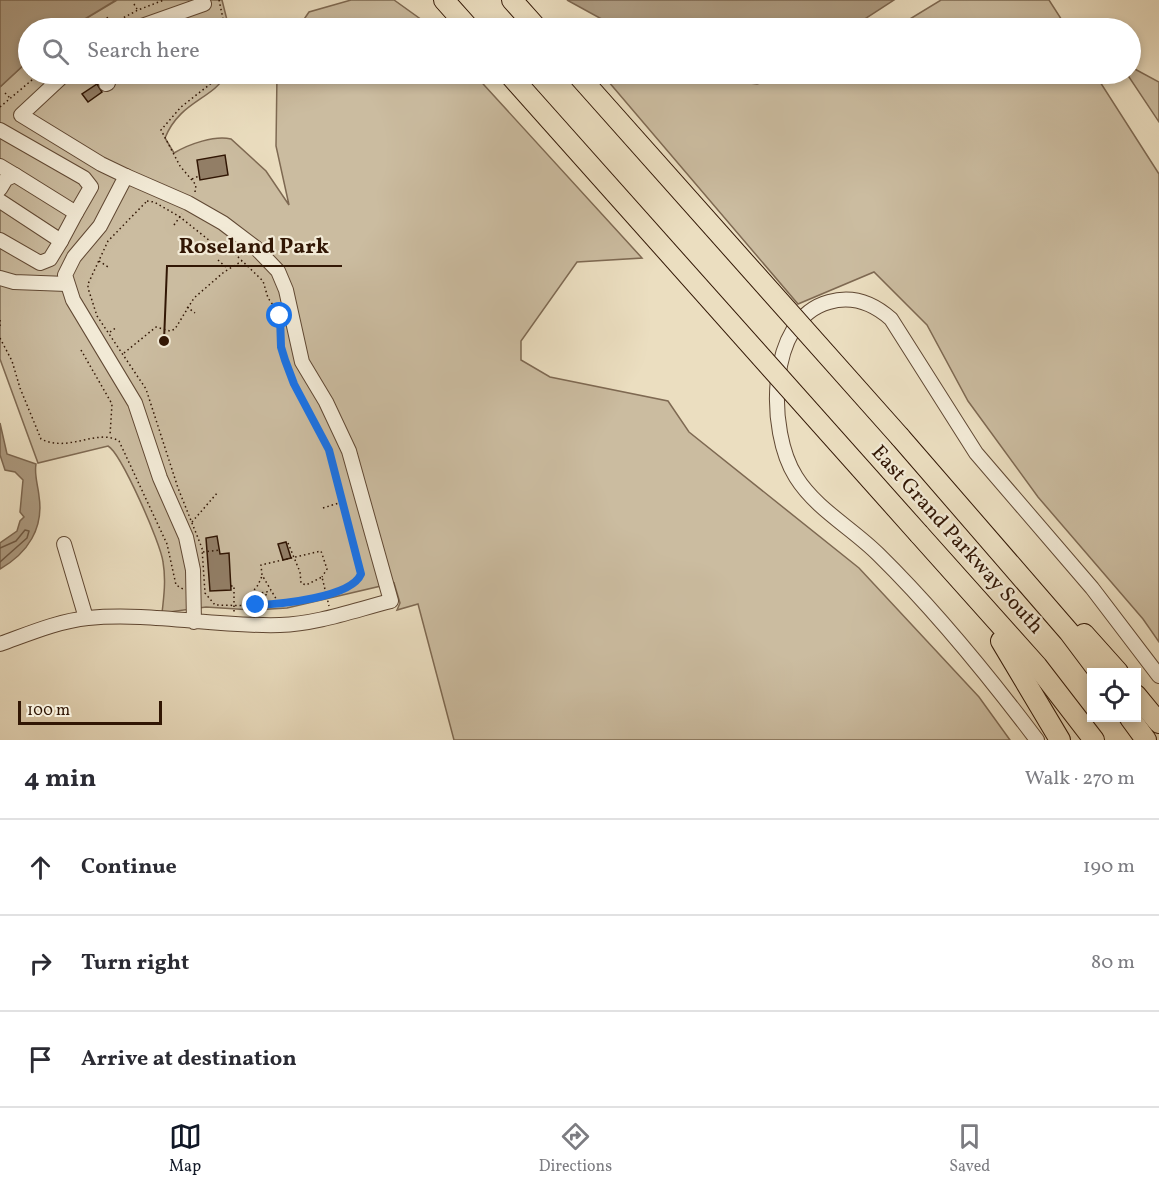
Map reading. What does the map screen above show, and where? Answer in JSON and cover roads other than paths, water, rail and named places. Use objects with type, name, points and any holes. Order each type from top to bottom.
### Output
[{"type":"highway","points":[[444,0],[460,18]]},
{"type":"highway","points":[[512,0],[528,18]]},
{"type":"highway","name":"East Grand Parkway South","points":[[518,84],[1037,666],[1094,740]]},
{"type":"highway","name":"East Grand Parkway South","points":[[586,84],[974,520],[1069,632],[1096,668]]},
{"type":"highway","points":[[974,520],[1114,668]]},
{"type":"highway","points":[[919,534],[1006,647],[1060,740]]},
{"type":"highway","points":[[1141,700],[1159,723]]},
{"type":"highway","points":[[1133,722],[1146,740]]},
{"type":"street","points":[[164,18],[204,4]]},
{"type":"street","points":[[0,644],[42,629],[86,618],[125,617],[281,625],[331,616],[391,601],[349,451],[326,402],[302,362],[286,290],[278,271],[256,248],[223,223],[188,203],[101,164],[21,115],[54,84]]},
{"type":"street","points":[[0,130],[89,182],[90,192],[50,259],[40,263],[0,240]]},
{"type":"street","points":[[0,166],[76,213]]},
{"type":"street","points":[[0,189],[6,179],[15,175]]},
{"type":"street","points":[[126,176],[99,226],[64,275],[66,284],[135,403],[159,477],[186,537],[194,587],[194,622]]},
{"type":"street","points":[[2,208],[61,241]]},
{"type":"street","points":[[0,278],[14,282],[66,284]]},
{"type":"street","points":[[1037,740],[1005,698],[897,573],[863,540],[818,504],[795,477],[780,440],[776,397],[783,361],[795,327],[815,308],[828,302],[856,300],[880,309],[891,319],[976,453],[1092,588],[1159,675]]},
{"type":"street","points":[[64,544],[86,618]]},
{"type":"water","points":[[0,0],[116,0],[86,18],[18,18],[18,70],[0,87]]},
{"type":"water","points":[[567,0],[894,0],[866,18],[600,18]]},
{"type":"water","points":[[0,423],[7,454],[36,464],[40,508],[32,539],[19,555],[0,569],[0,543],[17,531],[24,517],[20,512],[23,480],[15,472],[5,470],[0,455]]},
{"type":"place","name":"Roseland Park","points":[[164,341]]}]
